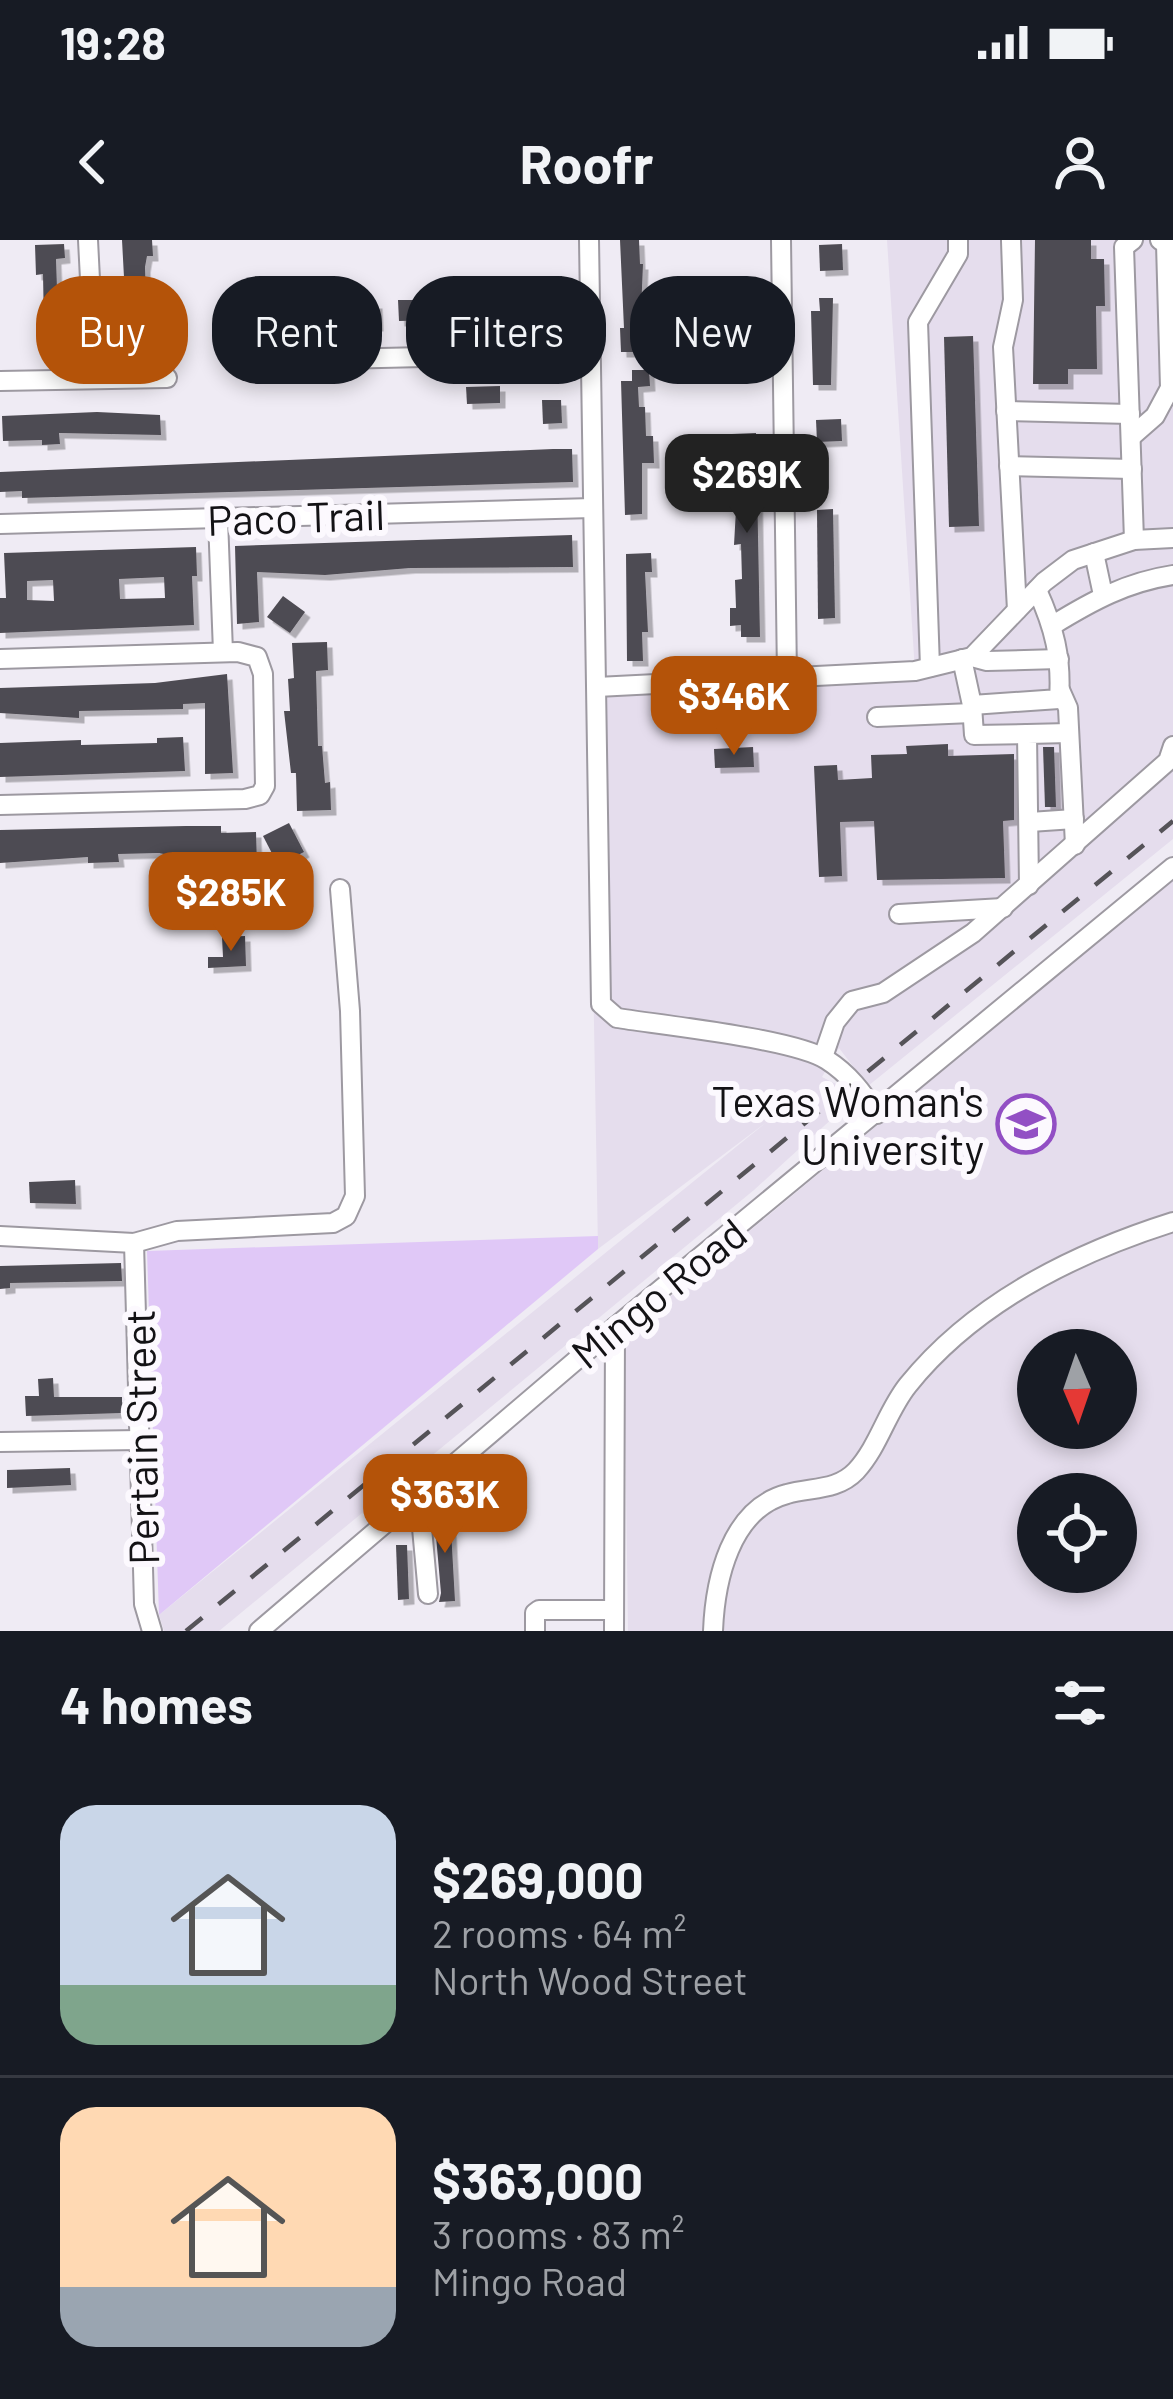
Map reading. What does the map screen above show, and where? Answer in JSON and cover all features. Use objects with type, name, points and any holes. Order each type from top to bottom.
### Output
[{"type":"street","points":[[88,240],[90,276]]},
{"type":"street","points":[[589,240],[590,276]]},
{"type":"street","points":[[781,240],[787,676]]},
{"type":"street","points":[[930,667],[918,322],[958,254],[958,240]]},
{"type":"street","points":[[1132,240],[1124,247],[1135,540]]},
{"type":"street","points":[[1131,437],[1154,416],[1170,388],[1166,244],[1160,240]]},
{"type":"street","points":[[1011,241],[1013,300],[1003,347],[1017,610]]},
{"type":"street","points":[[0,381],[36,380]]},
{"type":"street","points":[[591,384],[601,1004],[617,1018],[823,1057],[855,1082],[877,1114]]},
{"type":"street","points":[[1006,410],[1130,414]]},
{"type":"street","points":[[1009,466],[1132,469]]},
{"type":"street","name":"Paco Trail","points":[[0,524],[593,508]]},
{"type":"street","points":[[218,519],[223,652]]},
{"type":"street","points":[[967,658],[1073,560],[1135,540],[1173,538]]},
{"type":"street","points":[[1094,553],[1103,595]]},
{"type":"street","points":[[1053,625],[1103,595],[1173,574]]},
{"type":"street","points":[[877,717],[1059,699],[1053,625],[1036,590]]},
{"type":"street","points":[[0,659],[223,652],[257,657],[263,674],[265,786],[260,795],[244,799],[0,805]]},
{"type":"street","points":[[597,686],[930,667],[967,658],[1059,659]]},
{"type":"street","points":[[967,658],[974,735],[1069,733]]},
{"type":"street","points":[[1060,690],[1068,708],[1076,845]]},
{"type":"street","points":[[1027,734],[1029,886]]},
{"type":"street","points":[[823,1057],[835,1022],[852,1001],[883,993],[903,981],[1003,908],[1168,761],[1173,746]]},
{"type":"street","points":[[1030,822],[1074,819]]},
{"type":"street","name":"Mingo Road","points":[[259,1631],[409,1499],[1173,867]]},
{"type":"street","points":[[0,1236],[134,1243],[177,1231],[333,1223],[351,1211],[355,1196],[350,1010],[340,890]]},
{"type":"street","points":[[899,914],[1003,908]]},
{"type":"street","points":[[713,1631],[720,1572],[734,1541],[758,1510],[780,1496],[819,1490],[850,1477],[874,1445],[904,1389],[994,1307],[1094,1251],[1173,1222]]},
{"type":"street","name":"Pertain Street","points":[[134,1243],[144,1604],[152,1631]]},
{"type":"street","points":[[614,1631],[615,1327]]},
{"type":"street","points":[[0,1442],[140,1440]]},
{"type":"street","points":[[409,1499],[421,1517],[428,1594]]},
{"type":"street","points":[[536,1631],[539,1610],[614,1610]]},
{"type":"shaded area","points":[[887,240],[1173,240],[1173,839],[868,1086],[839,1048],[822,1077],[838,1085],[847,1105],[754,1190],[219,1631],[164,1631],[159,1615],[768,1121],[598,1249],[588,686],[915,671]]},
{"type":"shaded area","name":"Texas Woman's University","points":[[1173,880],[1173,1631],[628,1631],[624,1335]]},
{"type":"shaded area","points":[[598,1236],[598,1249],[159,1615],[147,1251]]},
{"type":"building","points":[[122,240],[152,240],[153,256],[147,256],[145,276],[124,276]]},
{"type":"building","points":[[620,240],[639,240],[642,276],[630,276],[630,352],[621,352],[620,328],[624,328]]},
{"type":"building","points":[[1035,240],[1091,240],[1091,259],[1104,259],[1105,306],[1096,306],[1097,369],[1068,369],[1068,384],[1033,384]]},
{"type":"building","points":[[64,244],[65,258],[56,259],[57,276],[36,275],[35,245]]},
{"type":"building","points":[[842,244],[843,270],[820,271],[819,245]]},
{"type":"building","points":[[819,298],[833,298],[831,385],[813,385],[811,311],[820,311]]},
{"type":"building","points":[[398,300],[406,300],[406,321],[399,321]]},
{"type":"building","points":[[973,336],[979,526],[949,527],[944,337]]},
{"type":"building","points":[[621,381],[650,384],[638,387],[639,407],[645,407],[646,436],[653,436],[654,463],[642,463],[642,514],[625,515]]},
{"type":"building","points":[[500,386],[500,403],[467,404],[466,387]]},
{"type":"building","points":[[542,400],[561,400],[562,423],[543,424]]},
{"type":"building","points":[[160,415],[161,435],[59,433],[60,444],[3,441],[2,416]]},
{"type":"building","points":[[841,419],[842,441],[817,442],[816,420]]},
{"type":"building","points":[[756,433],[760,637],[741,637],[741,625],[730,626],[730,608],[736,608],[735,580],[742,579],[741,544],[734,545],[737,492],[732,434]]},
{"type":"building","points":[[572,449],[573,482],[22,498],[22,491],[0,492],[0,472]]},
{"type":"building","points":[[833,509],[835,618],[818,619],[817,510]]},
{"type":"building","points":[[572,535],[573,567],[410,568],[325,575],[257,572],[259,622],[237,624],[235,546]]},
{"type":"building","points":[[196,547],[194,625],[0,633],[0,598],[6,598],[4,553]],"holes":[[[164,577],[165,598],[120,599],[119,579]],[[53,580],[54,601],[27,600],[27,581]]]},
{"type":"building","points":[[651,553],[652,572],[645,572],[648,632],[642,632],[643,661],[627,661],[626,554]]},
{"type":"building","points":[[283,596],[305,612],[290,633],[267,617]]},
{"type":"building","points":[[327,642],[328,670],[316,671],[318,746],[322,746],[325,783],[330,782],[331,810],[297,811],[296,773],[291,773],[284,711],[290,711],[288,679],[294,678],[292,643]]},
{"type":"building","points":[[227,674],[233,773],[205,774],[205,703],[183,704],[183,709],[79,711],[79,718],[0,713],[0,688],[155,683]]},
{"type":"building","points":[[183,737],[185,771],[0,777],[0,743],[157,743],[157,738]]},
{"type":"building","points":[[948,744],[948,756],[1014,754],[1014,820],[1003,821],[1005,878],[877,880],[874,821],[840,822],[842,876],[819,877],[814,766],[837,765],[838,780],[872,778],[871,755],[907,754],[906,746]]},
{"type":"building","points":[[753,747],[754,767],[715,768],[714,749]]},
{"type":"building","points":[[1043,747],[1054,747],[1056,807],[1045,807]]},
{"type":"building","points":[[289,823],[304,852],[278,865],[263,836]]},
{"type":"building","points":[[221,826],[221,833],[256,832],[257,865],[228,866],[228,859],[193,860],[159,853],[118,854],[119,862],[88,863],[88,857],[0,863],[0,830]]},
{"type":"building","points":[[245,936],[246,966],[208,968],[208,957],[223,957],[222,937]]},
{"type":"building","points":[[75,1180],[76,1204],[30,1203],[29,1182]]},
{"type":"building","points":[[121,1263],[122,1281],[10,1283],[10,1288],[0,1289],[0,1266]]},
{"type":"building","points":[[53,1378],[54,1397],[122,1397],[122,1413],[26,1416],[25,1396],[39,1396],[38,1379]]},
{"type":"building","points":[[70,1468],[71,1485],[7,1488],[7,1470]]},
{"type":"building","points":[[499,1486],[499,1507],[459,1507],[459,1487]]},
{"type":"building","points":[[450,1512],[455,1601],[439,1602],[434,1513]]},
{"type":"building","points":[[396,1545],[407,1545],[409,1599],[398,1600]]},
{"type":"railway","points":[[186,1631],[1173,821]]},
{"type":"place","name":"Texas Woman's University","points":[[1026,1124]]}]
